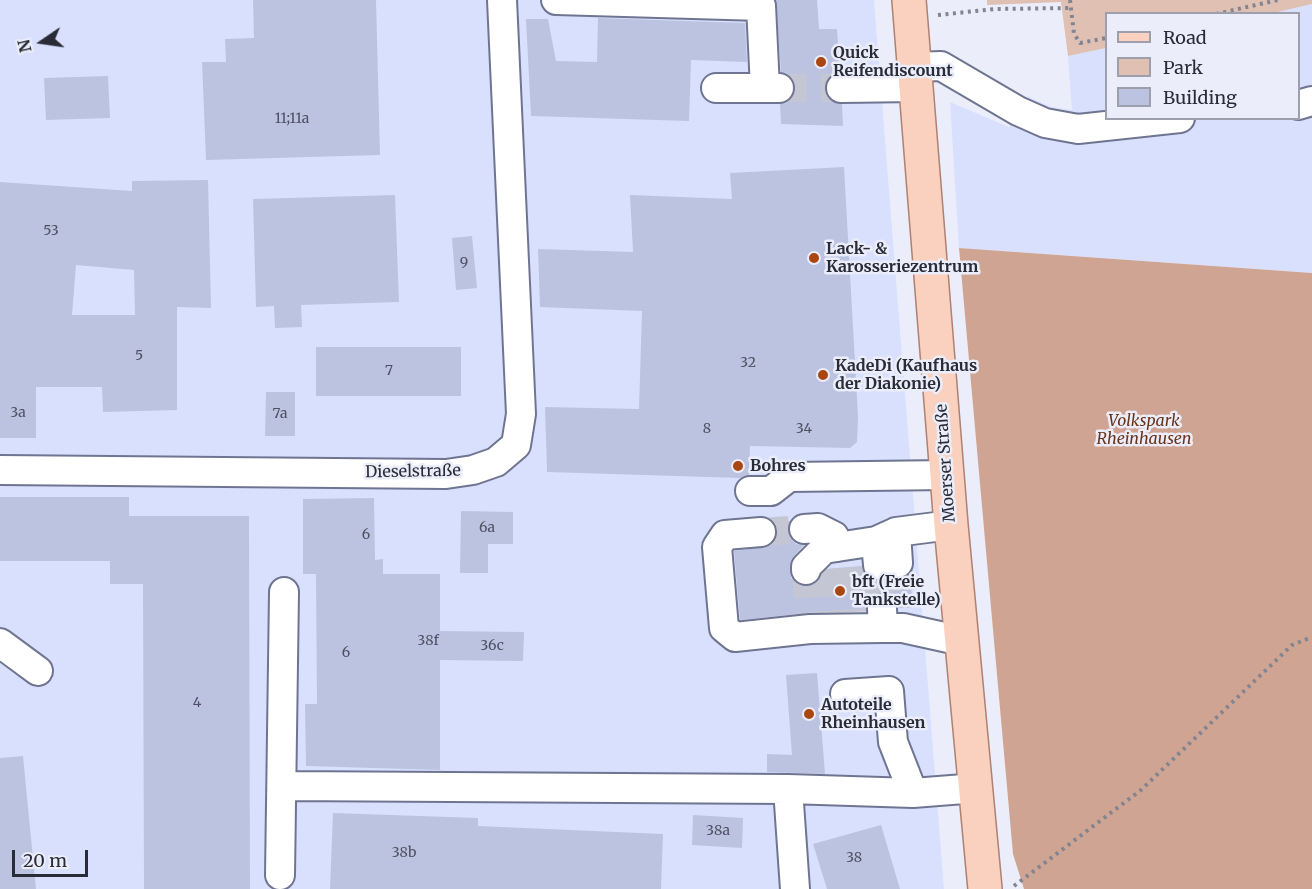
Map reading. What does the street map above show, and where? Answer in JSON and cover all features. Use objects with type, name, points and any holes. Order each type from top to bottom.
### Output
[{"type":"main road","name":"Moerser Straße","points":[[909,0],[951,525],[985,889]]},
{"type":"street","name":"Dieselstraße","points":[[0,470],[446,474],[473,470],[496,462],[516,445],[521,414],[502,0]]},
{"type":"street","points":[[556,0],[762,6],[772,88],[716,88]]},
{"type":"street","points":[[841,88],[916,77],[941,66],[1018,111],[1045,123],[1078,129],[1161,120]]},
{"type":"street","points":[[750,491],[771,491],[789,477],[947,476]]},
{"type":"street","points":[[804,529],[818,528],[834,536],[854,555],[951,525]]},
{"type":"street","points":[[761,532],[725,536],[717,547],[724,628],[735,637],[850,621],[962,641]]},
{"type":"street","points":[[280,875],[284,592]]},
{"type":"street","points":[[0,643],[38,671]]},
{"type":"street","points":[[846,694],[889,691],[892,742],[913,793]]},
{"type":"street","points":[[282,786],[788,789],[913,793],[977,788]]},
{"type":"street","points":[[788,789],[795,889]]},
{"type":"path","points":[[1070,0],[1074,34],[1080,43],[1105,38]]},
{"type":"path","points":[[1225,12],[1278,0]]},
{"type":"path","points":[[938,15],[995,9],[1071,8]]},
{"type":"path","points":[[1008,889],[1141,790],[1292,645],[1312,637]]},
{"type":"shaded area","points":[[0,0],[874,0],[944,889],[0,889]]},
{"type":"shaded area","points":[[1312,4],[1312,273],[959,248],[950,102],[1009,127],[1027,96],[1051,107],[1072,110],[1068,56],[1105,48],[1105,120],[1300,120],[1300,12],[1271,12]]},
{"type":"green space","points":[[987,0],[1312,0],[1312,4],[1278,12],[1105,12],[1105,48],[1068,56],[1061,2],[987,5]]},
{"type":"green space","name":"Volkspark Rheinhausen","points":[[959,248],[1312,273],[1312,889],[1024,889],[1013,854]]},
{"type":"building","points":[[253,0],[376,0],[380,155],[206,160],[202,62],[226,62],[225,39],[254,38]]},
{"type":"building","points":[[776,0],[817,0],[819,29],[837,29],[840,72],[827,79],[825,89],[832,102],[842,104],[843,126],[781,124],[780,104],[793,97],[795,87],[793,79],[781,72]]},
{"type":"building","points":[[598,18],[745,23],[747,62],[691,60],[689,121],[531,116],[526,19],[548,19],[556,61],[597,62]]},
{"type":"building","points":[[108,76],[110,118],[46,120],[44,78]]},
{"type":"building","points":[[844,167],[858,416],[857,442],[850,448],[750,446],[749,475],[741,478],[547,472],[545,407],[639,409],[642,311],[540,307],[538,249],[633,252],[630,195],[732,199],[730,173]]},
{"type":"building","points":[[208,180],[211,308],[177,307],[177,410],[103,412],[102,387],[36,387],[36,438],[0,438],[0,182],[132,191],[132,181]],"holes":[[[76,265],[134,270],[135,315],[72,315]]]},
{"type":"building","points":[[395,195],[399,302],[301,305],[302,327],[275,328],[274,306],[256,307],[253,199]]},
{"type":"building","points":[[472,236],[477,288],[456,290],[452,238]]},
{"type":"building","points":[[316,347],[461,347],[461,396],[316,396]]},
{"type":"building","points":[[266,392],[295,392],[295,436],[265,436]]},
{"type":"building","points":[[0,497],[129,497],[129,516],[249,516],[250,889],[144,889],[143,584],[110,584],[110,561],[0,561]]},
{"type":"building","points":[[374,498],[375,560],[383,559],[383,574],[440,574],[440,631],[524,632],[523,661],[440,660],[440,770],[306,766],[305,704],[317,704],[316,574],[303,574],[303,499]]},
{"type":"building","points":[[461,511],[513,512],[513,544],[488,544],[488,573],[460,573]]},
{"type":"building","points":[[790,521],[788,530],[790,538],[796,544],[804,545],[794,556],[790,567],[791,578],[797,584],[814,585],[828,569],[862,566],[865,575],[879,581],[889,577],[900,579],[910,574],[913,607],[898,608],[890,595],[881,593],[868,601],[866,611],[808,613],[740,620],[734,551],[770,546],[776,538],[777,530],[774,522]]},
{"type":"building","points":[[817,673],[825,774],[767,772],[767,754],[792,755],[786,675]]},
{"type":"building","points":[[23,756],[36,889],[0,889],[0,758]]},
{"type":"building","points":[[333,813],[478,818],[478,826],[663,834],[661,889],[330,889]]},
{"type":"building","points":[[693,815],[743,818],[742,848],[692,845]]},
{"type":"building","points":[[881,825],[900,889],[827,889],[813,844]]},
{"type":"tunnel","points":[[779,88],[841,88]]},
{"type":"tunnel","points":[[761,532],[804,529]]},
{"type":"tunnel","points":[[898,563],[902,608]]},
{"type":"tunnel","points":[[878,565],[882,609]]},
{"type":"tunnel","points":[[852,567],[855,612]]},
{"type":"tunnel","points":[[826,569],[830,614]]},
{"type":"tunnel","points":[[806,570],[809,615]]},
{"type":"place","name":"Quick Reifendiscount","points":[[821,62]]},
{"type":"place","name":"Lack- & Karosseriezentrum","points":[[814,258]]},
{"type":"place","name":"KadeDi (Kaufhaus der Diakonie)","points":[[823,375]]},
{"type":"place","name":"Bohres","points":[[738,466]]},
{"type":"place","name":"bft (Freie Tankstelle)","points":[[840,591]]},
{"type":"place","name":"Autoteile Rheinhausen","points":[[809,714]]}]
